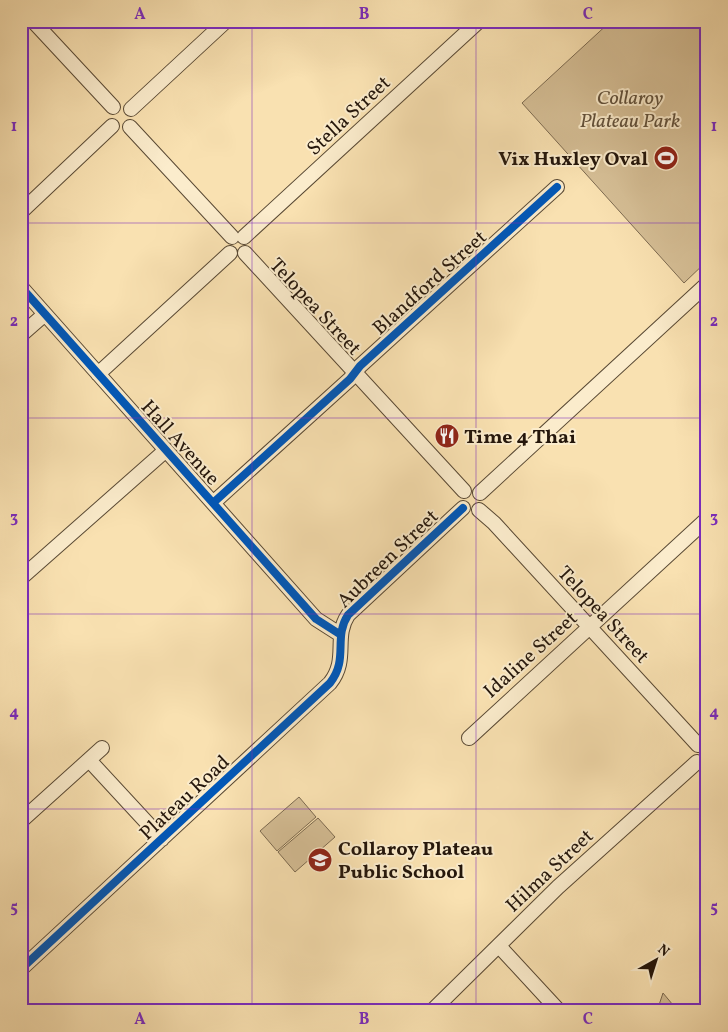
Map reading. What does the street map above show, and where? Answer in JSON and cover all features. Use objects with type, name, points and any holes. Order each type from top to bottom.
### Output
[{"type":"street","points":[[33,21],[113,108]]},
{"type":"street","points":[[131,109],[226,21]]},
{"type":"street","name":"Stella Street","points":[[238,237],[479,21]]},
{"type":"street","points":[[116,105],[124,105],[131,109],[134,116],[130,127],[118,130],[109,122],[108,114],[116,105]]},
{"type":"street","points":[[21,212],[112,126]]},
{"type":"street","points":[[130,127],[238,237],[248,243],[245,253],[236,256],[230,253],[227,246],[238,237]]},
{"type":"street","name":"Blandford Street","points":[[213,503],[557,187]]},
{"type":"street","points":[[98,374],[230,253]]},
{"type":"street","name":"Telopea Street","points":[[245,253],[464,491]]},
{"type":"street","points":[[480,493],[707,284]]},
{"type":"street","name":"Hall Avenue","points":[[21,287],[316,619],[341,634]]},
{"type":"street","points":[[21,335],[45,314]]},
{"type":"street","points":[[21,578],[166,450]]},
{"type":"street","points":[[472,488],[480,493],[483,503],[479,510],[469,512],[462,508],[460,499],[464,491],[472,488]]},
{"type":"street","name":"Aubreen Street","points":[[341,634],[342,626],[348,615],[462,508]]},
{"type":"street","name":"Telopea Street","points":[[479,510],[494,523],[589,628],[703,744]]},
{"type":"street","name":"Idaline Street","points":[[469,738],[707,519]]},
{"type":"street","name":"Plateau Road","points":[[21,968],[330,683],[339,668],[341,634]]},
{"type":"street","points":[[702,764],[695,754],[703,744]]},
{"type":"street","points":[[21,821],[102,748]]},
{"type":"street","points":[[89,760],[162,839]]},
{"type":"street","name":"Hilma Street","points":[[432,1011],[558,887],[702,764]]},
{"type":"street","points":[[499,946],[560,1011]]},
{"type":"green space","name":"Collaroy Plateau Park","points":[[611,21],[707,21],[707,261],[684,283],[522,103]]},
{"type":"green space","points":[[299,797],[316,817],[277,851],[260,831]]},
{"type":"green space","points":[[318,818],[335,837],[295,872],[278,852]]},
{"type":"green space","points":[[663,993],[678,1011],[657,1011]]},
{"type":"cycle path","points":[[213,503],[557,187]]},
{"type":"cycle path","points":[[21,287],[316,619],[341,635]]},
{"type":"cycle path","points":[[21,969],[330,683],[339,665],[342,632],[348,615],[463,508]]},
{"type":"place","name":"Vix Huxley Oval","points":[[666,158]]},
{"type":"place","name":"Time 4 Thai","points":[[447,436]]},
{"type":"place","name":"Collaroy Plateau Public School","points":[[320,860]]}]
